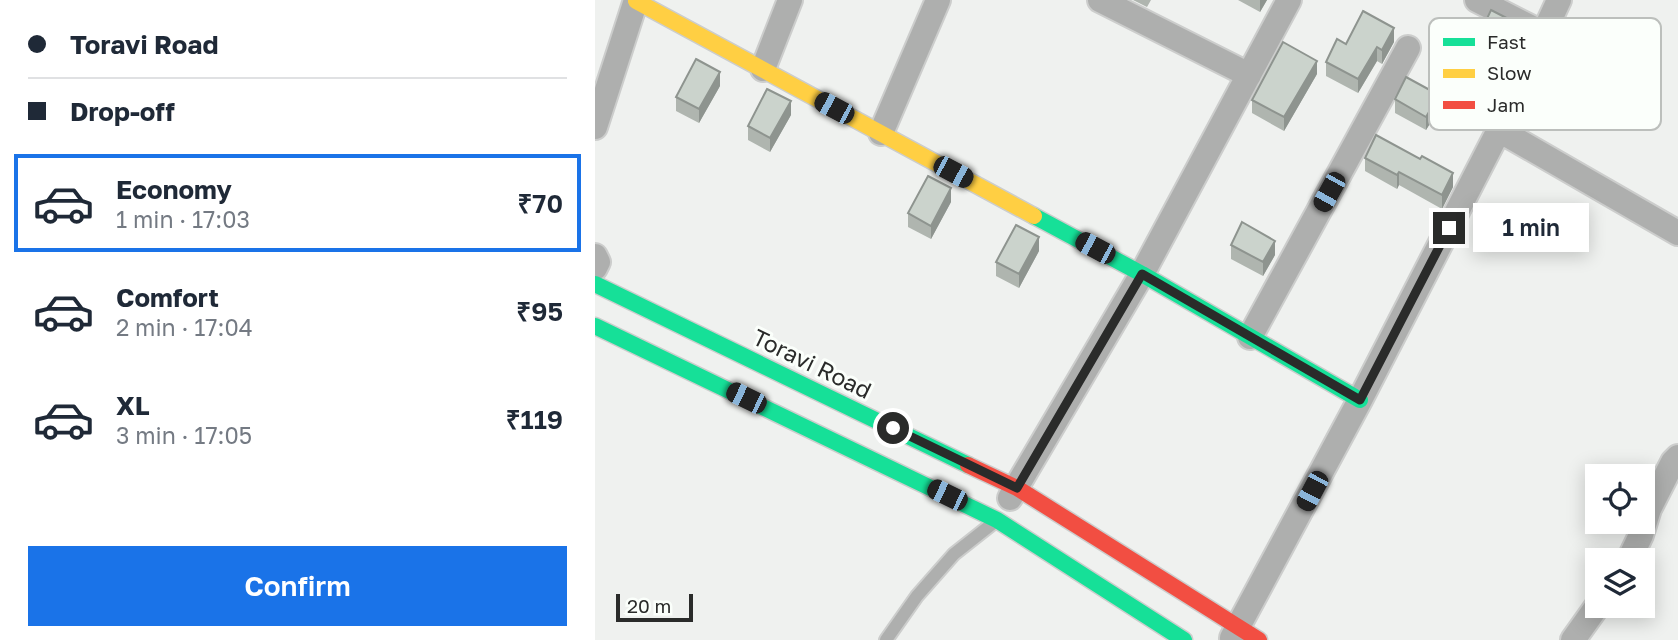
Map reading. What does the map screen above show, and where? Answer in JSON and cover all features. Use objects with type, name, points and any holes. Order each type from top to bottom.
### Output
[{"type":"main road","points":[[636,0],[1142,274],[1360,400]]},
{"type":"main road","name":"Toravi Road","points":[[595,284],[1017,488],[1243,636]]},
{"type":"main road","points":[[595,326],[997,520],[1184,640]]},
{"type":"street","points":[[595,127],[636,0]]},
{"type":"street","points":[[763,69],[790,0]]},
{"type":"street","points":[[881,133],[938,0]]},
{"type":"street","points":[[1100,0],[1249,75]]},
{"type":"street","points":[[997,520],[1142,274],[1289,0]]},
{"type":"street","points":[[1477,0],[1512,18]]},
{"type":"street","points":[[1550,18],[1559,0]]},
{"type":"street","points":[[1250,337],[1408,48]]},
{"type":"street","points":[[1243,636],[1360,400],[1499,130],[1678,233]]},
{"type":"street","points":[[595,256],[598,262],[595,268]]},
{"type":"street","points":[[1635,548],[1649,509],[1678,457]]},
{"type":"street","points":[[1573,640],[1589,618]]},
{"type":"lane","points":[[886,640],[918,596],[954,554],[997,520]]},
{"type":"building","points":[[1491,10],[1507,18],[1487,18]]},
{"type":"building","points":[[1363,11],[1394,28],[1382,50],[1377,47],[1358,79],[1326,62],[1337,39],[1346,44]]},
{"type":"building","points":[[1283,42],[1317,61],[1284,117],[1252,100]]},
{"type":"building","points":[[696,59],[720,72],[699,109],[676,97]]},
{"type":"building","points":[[1406,77],[1429,90],[1429,112],[1426,117],[1395,99]]},
{"type":"building","points":[[767,89],[791,101],[770,138],[748,126]]},
{"type":"building","points":[[1376,135],[1453,173],[1442,195],[1399,172],[1397,175],[1365,158]]},
{"type":"building","points":[[928,176],[951,188],[931,226],[908,213]]},
{"type":"building","points":[[1242,222],[1275,241],[1263,262],[1231,245]]},
{"type":"building","points":[[1016,225],[1039,237],[1019,274],[996,262]]},
{"type":"traffic: fast","points":[[1034,216],[1142,274],[1360,400]]},
{"type":"traffic: fast","points":[[595,284],[968,465]]},
{"type":"traffic: fast","points":[[595,326],[997,520],[1184,640]]},
{"type":"traffic: slow","points":[[636,1],[1034,216]]},
{"type":"traffic: jam","points":[[968,465],[1017,488],[1259,640]]},
{"type":"route","points":[[893,428],[1017,488],[1142,274],[1360,400],[1449,228]]}]
